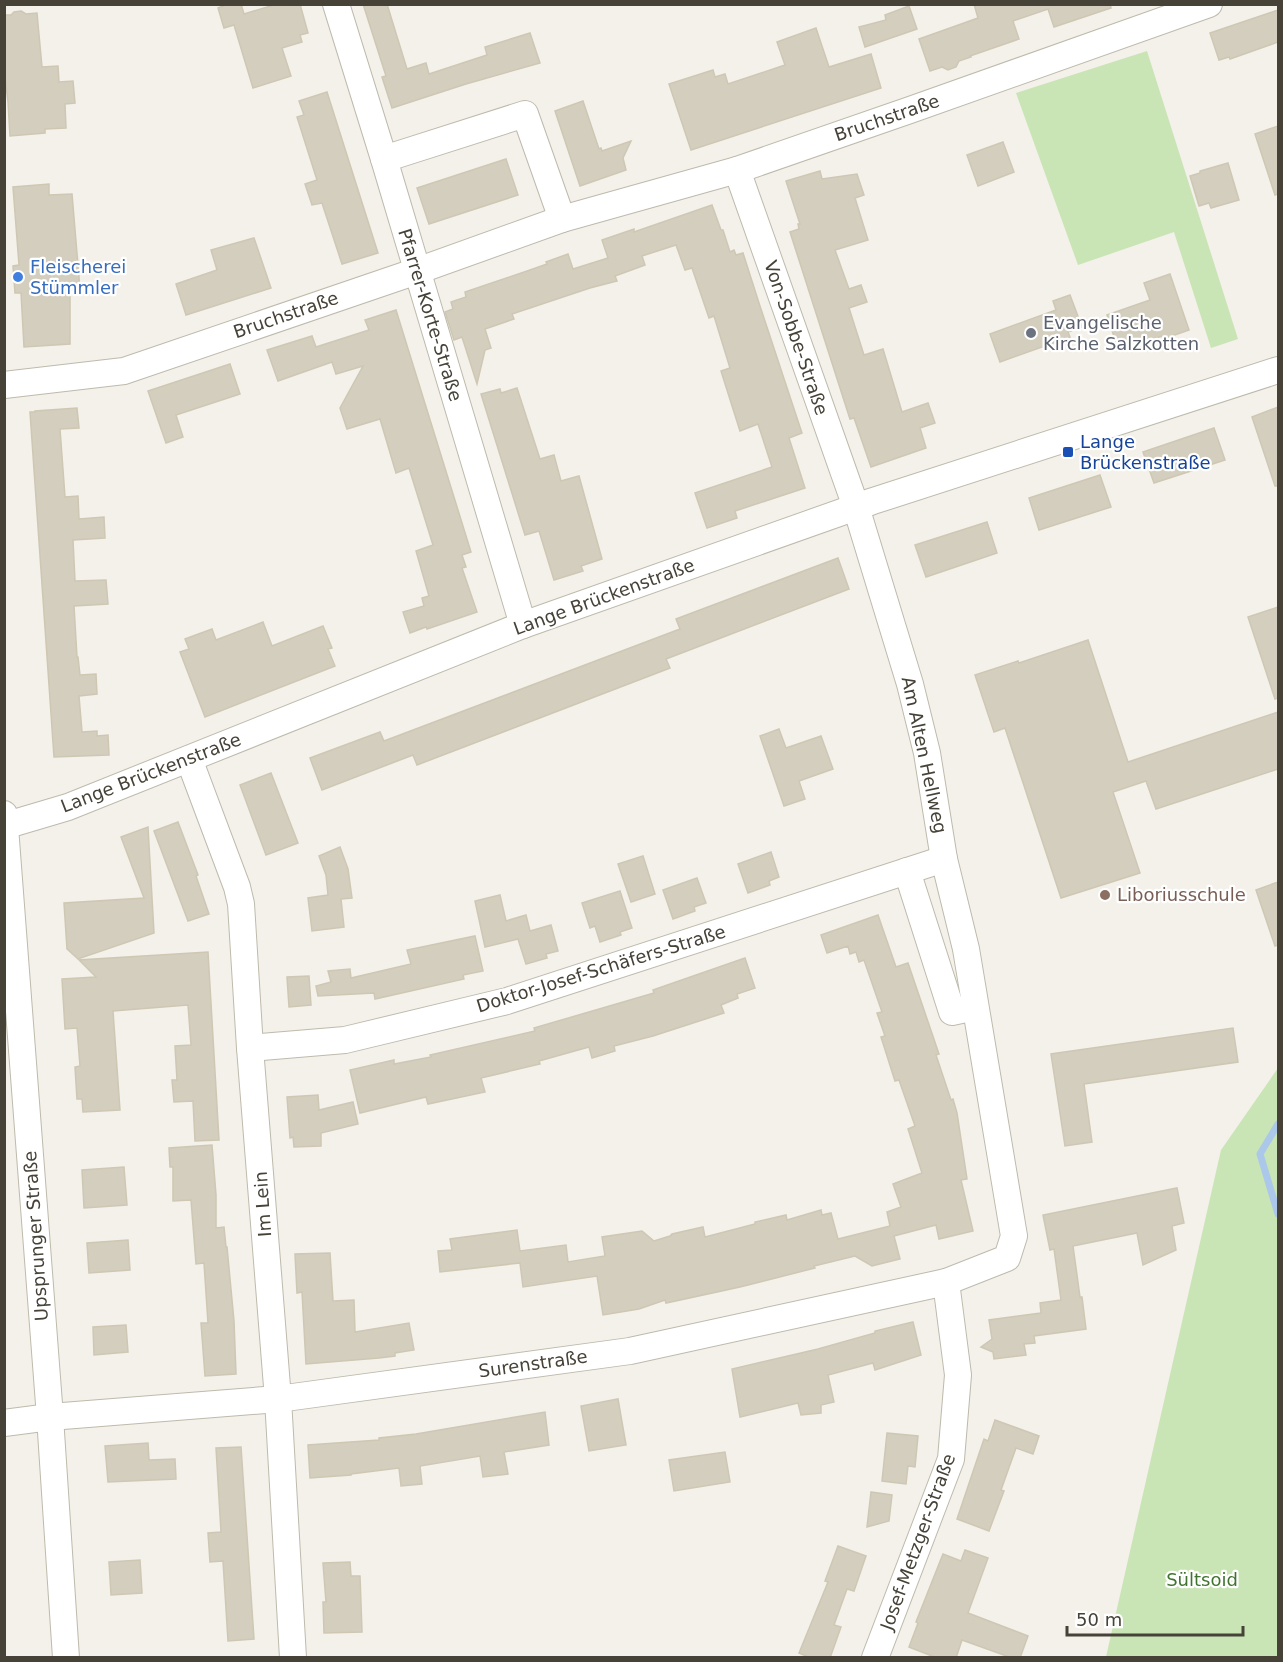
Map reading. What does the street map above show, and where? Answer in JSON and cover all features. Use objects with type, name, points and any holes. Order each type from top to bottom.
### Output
[{"type":"street","name":"Pfarrer-Korte-Straße","points":[[336,4],[523,626]]},
{"type":"street","name":"Bruchstraße","points":[[4,385],[124,371],[562,219],[737,170],[1209,4]]},
{"type":"street","points":[[384,159],[525,114],[562,219]]},
{"type":"street","name":"Von-Sobbe-Straße","points":[[737,170],[856,507]]},
{"type":"street","name":"Lange Brückenstraße","points":[[5,822],[68,807],[523,626],[856,507],[1278,370]]},
{"type":"street","name":"Am Alten Hellweg","points":[[856,507],[910,684],[927,753],[945,859],[966,949],[1014,1236],[1007,1258]]},
{"type":"street","name":"Im Lein","points":[[189,759],[237,887],[241,904],[278,1399],[293,1658]]},
{"type":"street","name":"Upsprunger Straße","points":[[5,822],[66,1658]]},
{"type":"street","name":"Doktor-Josef-Schäfers-Straße","points":[[250,1048],[345,1040],[507,1001],[945,859]]},
{"type":"street","points":[[907,871],[951,1012],[975,1007]]},
{"type":"street","name":"Surenstraße","points":[[4,1423],[50,1417],[278,1399],[630,1351],[946,1282],[1007,1258]]},
{"type":"street","name":"Josef-Metzger-Straße","points":[[875,1658],[951,1460],[958,1375],[946,1282]]},
{"type":"green space","points":[[1147,51],[1238,339],[1211,348],[1174,232],[1078,265],[1016,93]]},
{"type":"green space","name":"Sültsoid","points":[[1278,1068],[1278,1657],[1106,1657],[1221,1150]]},
{"type":"building","points":[[228,4],[241,4],[244,14],[277,4],[300,4],[308,33],[300,35],[302,42],[282,48],[291,76],[253,88],[234,25],[224,28],[218,8]]},
{"type":"building","points":[[363,4],[387,4],[407,69],[426,63],[429,74],[487,55],[485,47],[530,33],[540,63],[392,108],[382,77],[386,76]]},
{"type":"building","points":[[974,4],[1110,4],[1111,8],[1054,27],[1048,9],[1013,21],[1019,39],[970,56],[948,70],[942,67],[930,71],[919,39],[978,18]]},
{"type":"building","points":[[909,6],[917,29],[865,47],[859,27],[886,20],[885,15]]},
{"type":"building","points":[[1278,10],[1278,42],[1230,59],[1229,57],[1219,60],[1210,33]]},
{"type":"building","points":[[21,11],[26,14],[37,13],[42,67],[58,66],[59,82],[73,81],[75,103],[65,104],[66,128],[45,129],[45,133],[10,136],[4,70],[4,15]]},
{"type":"building","points":[[816,28],[829,67],[871,54],[881,88],[691,150],[669,84],[713,70],[715,77],[725,74],[728,84],[785,65],[777,42]]},
{"type":"building","points":[[327,92],[378,253],[342,264],[322,203],[312,205],[305,184],[317,180],[297,117],[304,115],[299,101]]},
{"type":"building","points":[[583,101],[599,149],[601,148],[602,151],[631,141],[623,158],[626,170],[580,186],[555,111]]},
{"type":"building","points":[[1278,126],[1278,194],[1275,195],[1255,134]]},
{"type":"building","points":[[1003,142],[1014,172],[978,186],[967,155]]},
{"type":"building","points":[[506,159],[518,195],[429,224],[417,188]]},
{"type":"building","points":[[1228,163],[1239,200],[1211,208],[1209,203],[1199,206],[1190,176]]},
{"type":"building","points":[[820,171],[822,179],[857,174],[864,195],[855,198],[868,240],[835,250],[849,289],[861,285],[867,302],[849,308],[864,355],[883,349],[902,412],[928,403],[935,423],[920,428],[926,448],[871,467],[854,418],[850,419],[790,232],[799,229],[798,224],[800,224],[786,181]]},
{"type":"building","points":[[49,184],[49,195],[72,194],[80,289],[70,290],[70,344],[24,347],[21,293],[15,293],[13,266],[19,265],[13,187]]},
{"type":"building","points":[[712,205],[730,252],[734,250],[736,255],[743,253],[802,433],[789,438],[805,488],[735,511],[737,518],[707,528],[695,493],[772,467],[758,424],[740,431],[721,371],[730,368],[714,316],[709,318],[692,268],[685,270],[676,245],[642,256],[645,265],[615,276],[617,281],[512,314],[514,319],[485,329],[491,348],[485,350],[477,384],[462,337],[454,340],[445,312],[453,309],[451,302],[466,297],[465,292],[547,264],[546,262],[568,254],[573,269],[608,258],[602,240],[634,229],[634,232]]},
{"type":"building","points":[[254,238],[271,288],[186,315],[176,284],[217,270],[211,250]]},
{"type":"building","points":[[1170,274],[1189,330],[1163,339],[1162,336],[1142,343],[1140,338],[1117,346],[1107,315],[1150,300],[1144,283]]},
{"type":"building","name":"Evangelische Kirche Salzkotten","points":[[1070,295],[1082,327],[1068,332],[1070,337],[1000,362],[990,334],[1056,310],[1053,301]]},
{"type":"building","points":[[396,310],[471,552],[462,555],[466,567],[462,568],[477,612],[410,633],[403,612],[424,606],[422,598],[429,596],[416,551],[433,545],[409,468],[396,473],[380,419],[347,429],[340,408],[363,366],[336,374],[332,362],[278,381],[267,350],[312,336],[316,347],[369,330],[365,320]]},
{"type":"building","points":[[230,364],[240,394],[176,415],[183,437],[166,443],[148,391]]},
{"type":"building","points":[[517,388],[540,459],[554,455],[561,481],[579,476],[602,559],[581,566],[583,571],[554,580],[539,531],[525,535],[481,394],[500,389],[501,393]]},
{"type":"building","points":[[1278,407],[1278,486],[1275,486],[1252,417]]},
{"type":"building","points":[[77,408],[79,428],[60,429],[65,497],[78,496],[79,519],[104,517],[105,538],[73,540],[75,581],[106,580],[108,604],[74,606],[80,675],[96,674],[97,694],[79,696],[82,732],[97,731],[97,736],[108,735],[109,755],[54,757],[30,412]]},
{"type":"building","points":[[1214,428],[1225,460],[1154,483],[1143,452]]},
{"type":"building","points":[[1100,475],[1111,507],[1039,530],[1029,498]]},
{"type":"building","points":[[987,522],[997,553],[926,577],[915,545]]},
{"type":"building","points":[[838,558],[849,589],[666,659],[670,668],[417,765],[413,755],[322,790],[310,758],[380,732],[384,741],[680,629],[676,619]]},
{"type":"building","points":[[1278,607],[1278,698],[1275,699],[1248,617]]},
{"type":"building","points":[[263,622],[272,646],[323,626],[332,648],[328,649],[335,666],[205,717],[180,652],[189,649],[185,639],[212,629],[216,640]]},
{"type":"building","name":"Liboriusschule","points":[[1088,640],[1128,762],[1278,712],[1278,769],[1156,809],[1146,781],[1113,792],[1140,873],[1061,898],[1005,728],[994,732],[975,675]]},
{"type":"building","points":[[779,729],[786,748],[821,736],[833,769],[799,781],[805,799],[784,806],[760,736]]},
{"type":"building","points":[[271,773],[298,843],[266,855],[240,785]]},
{"type":"building","points":[[178,822],[198,875],[196,876],[209,914],[188,921],[154,831]]},
{"type":"building","points":[[148,827],[154,933],[78,959],[67,949],[64,903],[144,898],[121,837]]},
{"type":"building","points":[[340,847],[348,869],[352,898],[341,899],[344,927],[312,931],[308,898],[328,895],[326,875],[319,856]]},
{"type":"building","points":[[771,852],[779,877],[769,881],[770,885],[748,893],[738,864]]},
{"type":"building","points":[[643,856],[655,894],[631,902],[618,864]]},
{"type":"building","points":[[697,878],[706,903],[694,907],[695,911],[673,919],[663,890]]},
{"type":"building","points":[[1278,882],[1278,945],[1275,946],[1256,890]]},
{"type":"building","points":[[620,891],[632,928],[620,932],[621,935],[600,942],[595,926],[590,928],[582,903]]},
{"type":"building","points":[[500,895],[506,921],[526,915],[530,931],[551,925],[558,951],[546,954],[547,958],[526,964],[518,939],[485,947],[475,901]]},
{"type":"building","points":[[878,915],[896,967],[908,963],[939,1054],[936,1055],[951,1100],[953,1099],[967,1179],[961,1180],[973,1231],[939,1239],[936,1225],[894,1236],[900,1259],[872,1266],[855,1256],[740,1287],[666,1303],[665,1300],[639,1309],[603,1315],[597,1276],[523,1287],[520,1263],[440,1272],[438,1251],[452,1250],[450,1239],[517,1230],[520,1251],[566,1245],[568,1262],[605,1256],[602,1237],[642,1231],[654,1241],[703,1227],[705,1237],[755,1224],[755,1222],[786,1215],[787,1220],[821,1210],[822,1215],[831,1213],[838,1239],[890,1226],[887,1212],[901,1207],[893,1184],[922,1173],[908,1129],[915,1126],[899,1080],[895,1081],[881,1037],[885,1036],[877,1013],[882,1012],[864,960],[859,962],[856,952],[850,954],[848,946],[827,953],[821,935]]},
{"type":"building","points":[[475,936],[483,971],[463,975],[464,979],[375,999],[374,993],[318,996],[316,986],[331,982],[328,971],[350,969],[351,978],[411,964],[407,950]]},
{"type":"building","points":[[208,952],[219,1140],[195,1141],[193,1101],[174,1102],[172,1080],[177,1080],[175,1046],[191,1045],[188,1005],[113,1011],[120,1110],[83,1112],[82,1099],[77,1099],[75,1067],[80,1066],[77,1028],[65,1029],[62,979],[96,977],[79,960]]},
{"type":"building","points":[[745,958],[755,988],[737,994],[738,998],[721,1005],[724,1013],[614,1046],[615,1051],[592,1058],[589,1047],[539,1061],[540,1064],[481,1078],[485,1092],[428,1104],[426,1097],[360,1113],[350,1070],[394,1060],[394,1064],[431,1057],[430,1055],[535,1031],[534,1028],[654,993],[653,990]]},
{"type":"building","points":[[309,976],[311,1005],[289,1007],[287,977]]},
{"type":"building","points":[[1233,1028],[1238,1062],[1084,1084],[1092,1142],[1065,1146],[1051,1054]]},
{"type":"building","points":[[318,1095],[319,1110],[353,1102],[358,1124],[321,1133],[321,1146],[294,1147],[293,1137],[290,1138],[287,1097]]},
{"type":"building","points":[[212,1145],[216,1228],[224,1227],[227,1247],[236,1374],[205,1376],[201,1323],[208,1323],[204,1263],[196,1264],[191,1200],[173,1201],[173,1167],[170,1167],[169,1148]]},
{"type":"building","points":[[124,1167],[127,1205],[84,1208],[82,1170]]},
{"type":"building","points":[[1177,1188],[1184,1223],[1172,1226],[1176,1250],[1143,1265],[1137,1233],[1073,1246],[1086,1329],[1034,1336],[1035,1343],[1024,1344],[1026,1355],[994,1359],[993,1352],[981,1347],[992,1339],[989,1320],[1041,1313],[1040,1303],[1061,1300],[1054,1249],[1050,1250],[1043,1215]]},
{"type":"building","points":[[128,1240],[130,1270],[89,1273],[87,1243]]},
{"type":"building","points":[[330,1253],[333,1301],[354,1300],[355,1332],[409,1323],[414,1350],[395,1353],[395,1356],[306,1364],[302,1292],[297,1293],[295,1254]]},
{"type":"building","points":[[913,1322],[921,1355],[875,1370],[873,1363],[828,1375],[834,1402],[821,1405],[821,1413],[801,1415],[798,1403],[740,1417],[732,1369],[818,1349]]},
{"type":"building","points":[[126,1325],[128,1352],[94,1355],[93,1327]]},
{"type":"building","points":[[618,1399],[626,1445],[589,1451],[581,1406]]},
{"type":"building","points":[[545,1412],[549,1445],[504,1452],[508,1474],[483,1477],[480,1456],[420,1466],[422,1484],[401,1486],[399,1468],[310,1478],[308,1445],[379,1440],[379,1438]]},
{"type":"building","points":[[995,1420],[1039,1436],[1033,1454],[1016,1448],[1001,1490],[1004,1491],[989,1531],[957,1519],[984,1439],[988,1441]]},
{"type":"building","points":[[887,1433],[918,1436],[915,1467],[908,1466],[906,1484],[882,1481]]},
{"type":"building","points":[[148,1443],[149,1460],[175,1459],[176,1479],[108,1482],[105,1446]]},
{"type":"building","points":[[241,1447],[254,1639],[228,1641],[223,1561],[210,1562],[208,1533],[221,1532],[216,1448]]},
{"type":"building","points":[[725,1452],[730,1482],[674,1491],[669,1460]]},
{"type":"building","points":[[871,1492],[892,1495],[889,1521],[867,1527]]},
{"type":"building","points":[[838,1546],[866,1556],[854,1591],[847,1589],[834,1625],[841,1627],[830,1658],[811,1658],[799,1653],[828,1582],[825,1581]]},
{"type":"building","points":[[965,1550],[988,1558],[968,1613],[1028,1636],[1020,1658],[1012,1658],[962,1640],[956,1658],[937,1658],[909,1647],[918,1623],[916,1622],[943,1554],[961,1561]]},
{"type":"building","points":[[140,1560],[142,1593],[111,1595],[109,1562]]},
{"type":"building","points":[[350,1562],[351,1576],[360,1576],[362,1632],[324,1633],[323,1602],[326,1602],[323,1563]]},
{"type":"waterway","points":[[1278,1124],[1260,1154],[1278,1214]]},
{"type":"place","name":"Fleischerei Stümmler","points":[[18,277]]},
{"type":"place","name":"Evangelische Kirche Salzkotten","points":[[1031,333]]},
{"type":"place","name":"Lange Brückenstraße","points":[[1068,452]]},
{"type":"place","name":"Liboriusschule","points":[[1105,895]]}]
